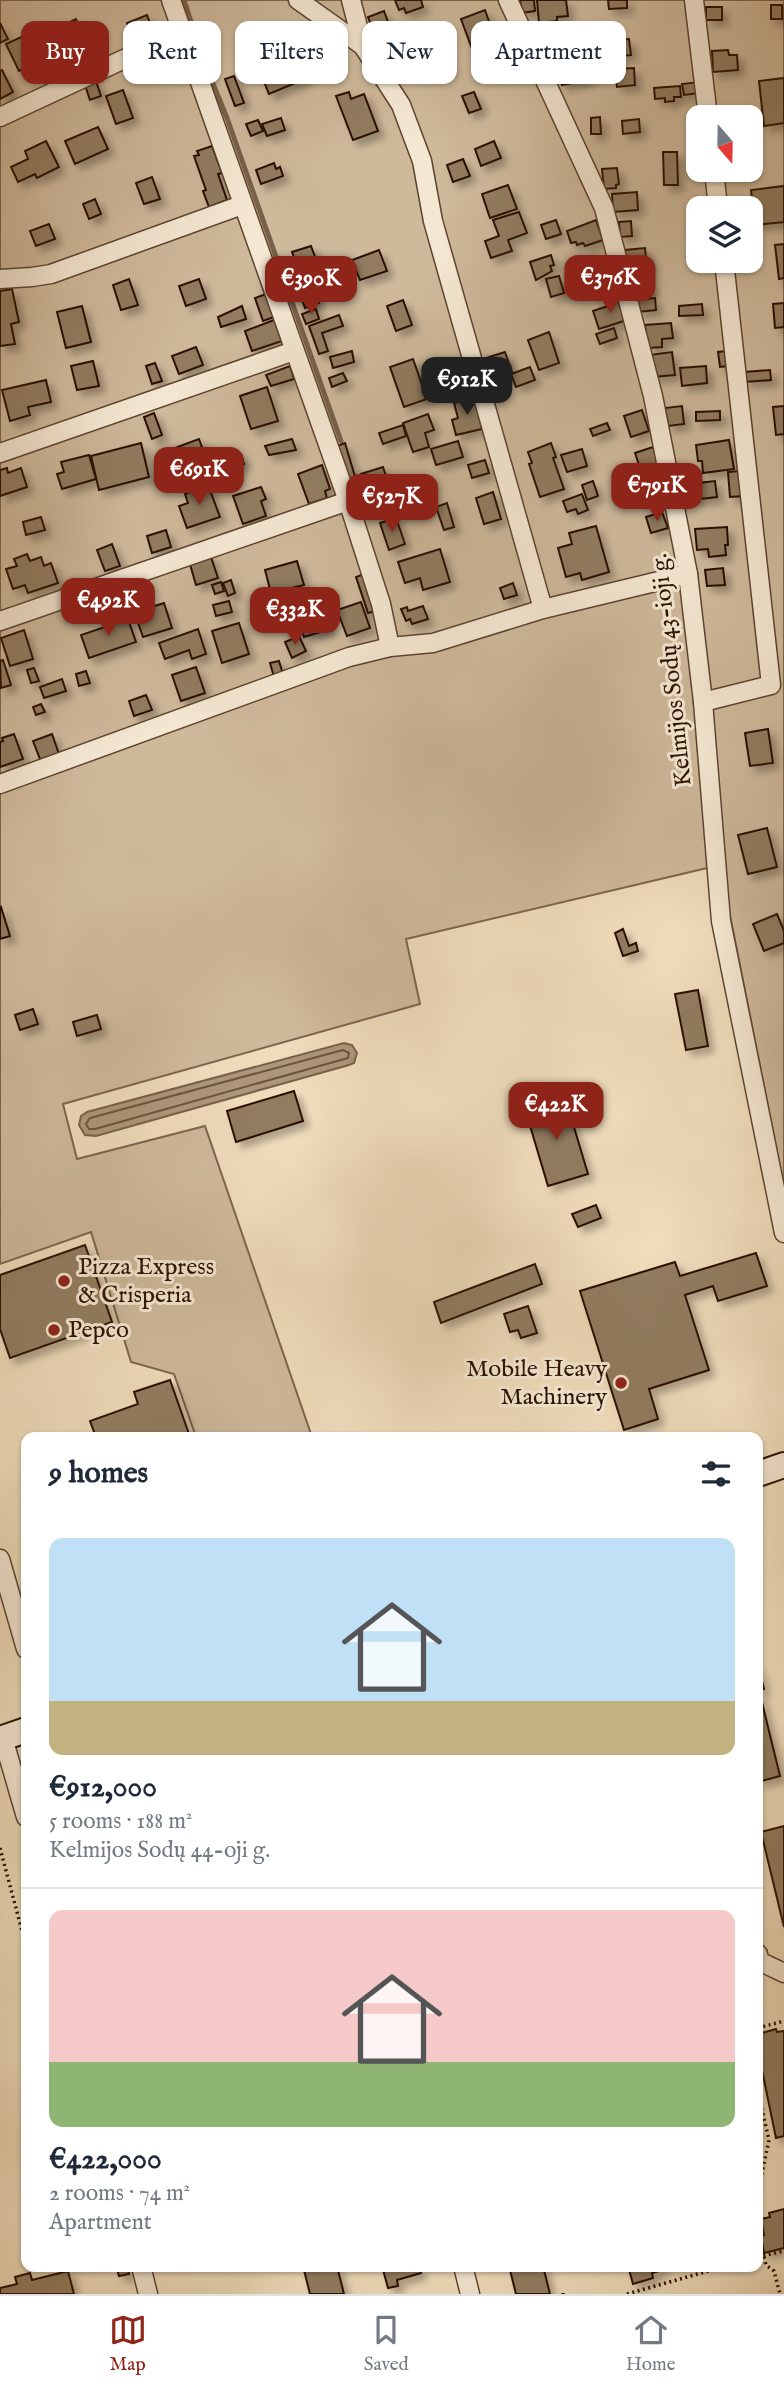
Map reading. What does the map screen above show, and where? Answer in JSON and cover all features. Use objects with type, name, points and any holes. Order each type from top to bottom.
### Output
[{"type":"main road","points":[[763,1472],[784,1465]]},
{"type":"street","points":[[171,0],[178,21]]},
{"type":"street","points":[[298,0],[362,45]]},
{"type":"street","points":[[351,0],[362,42]]},
{"type":"street","name":"Kelmijos Sodų 43-ioji g.","points":[[508,0],[604,208],[653,396],[688,573],[703,702],[721,920],[784,1233]]},
{"type":"street","points":[[694,0],[707,105]]},
{"type":"street","points":[[0,117],[123,60]]},
{"type":"street","points":[[200,84],[348,500],[381,604],[390,647]]},
{"type":"street","points":[[387,84],[401,105],[422,161],[433,221],[543,609]]},
{"type":"street","points":[[0,279],[51,274],[242,205]]},
{"type":"street","points":[[703,702],[777,685],[726,273]]},
{"type":"street","points":[[0,453],[294,351]]},
{"type":"street","points":[[0,621],[348,500]]},
{"type":"street","points":[[0,784],[349,657],[390,647],[433,643],[543,609],[688,573]]},
{"type":"street","points":[[0,1559],[21,1631]]},
{"type":"street","points":[[10,1736],[21,1792]]},
{"type":"street","points":[[763,1962],[784,1973]]},
{"type":"street","points":[[142,2272],[148,2294]]},
{"type":"street","points":[[464,2272],[470,2294]]},
{"type":"path","points":[[0,1848],[21,1927]]},
{"type":"path","points":[[763,2027],[784,2021]]},
{"type":"path","points":[[763,2114],[769,2140],[763,2168]]},
{"type":"path","points":[[764,2255],[784,2250]]},
{"type":"path","points":[[763,2251],[766,2266],[774,2271],[780,2294]]},
{"type":"path","points":[[627,2294],[705,2272]]},
{"type":"shaded area","points":[[0,0],[784,0],[784,1187],[720,865],[406,939],[420,1004],[63,1104],[77,1159],[205,1126],[310,1432],[194,1432],[174,1374],[131,1362],[91,1232],[0,1264]]},
{"type":"water","points":[[344,1043],[352,1045],[357,1053],[354,1063],[349,1065],[96,1136],[85,1135],[79,1125],[81,1116],[87,1112]]},
{"type":"building","points":[[395,0],[421,0],[423,7],[406,13],[404,8],[399,10]]},
{"type":"building","points":[[520,0],[534,0],[535,11],[522,13]]},
{"type":"building","points":[[537,0],[566,0],[568,16],[557,17],[557,21],[539,21]]},
{"type":"building","points":[[608,0],[627,0],[627,8],[609,9]]},
{"type":"building","points":[[771,5],[782,5],[782,19],[771,19]]},
{"type":"building","points":[[706,7],[722,7],[722,20],[706,20]]},
{"type":"building","points":[[485,10],[489,21],[471,21],[471,46],[461,19]]},
{"type":"building","points":[[384,11],[388,21],[369,21],[368,17]]},
{"type":"building","points":[[147,15],[149,21],[132,21]]},
{"type":"building","points":[[0,23],[8,39],[0,43]]},
{"type":"building","points":[[21,37],[21,70],[19,71],[6,44]]},
{"type":"building","points":[[626,39],[629,39],[631,55],[626,55]]},
{"type":"building","points":[[728,50],[729,55],[737,55],[738,70],[713,72],[712,51]]},
{"type":"building","points":[[626,68],[634,68],[635,85],[617,87],[617,84],[626,84]]},
{"type":"building","points":[[2,70],[13,92],[0,99],[0,71]]},
{"type":"building","points":[[234,76],[244,103],[235,106],[225,79]]},
{"type":"building","points":[[784,78],[784,123],[764,126],[759,81]]},
{"type":"building","points":[[699,82],[700,93],[684,95],[682,84]]},
{"type":"building","points":[[97,84],[101,96],[90,100],[85,85]]},
{"type":"building","points":[[265,84],[293,84],[269,94]]},
{"type":"building","points":[[680,86],[681,97],[674,97],[674,101],[655,99],[654,88]]},
{"type":"building","points":[[123,90],[133,118],[116,124],[106,96]]},
{"type":"building","points":[[349,92],[351,99],[364,94],[378,131],[353,140],[336,96]]},
{"type":"building","points":[[474,92],[481,109],[469,113],[462,96]]},
{"type":"building","points":[[600,117],[601,134],[591,134],[591,118]]},
{"type":"building","points":[[281,118],[285,130],[267,136],[262,124]]},
{"type":"building","points":[[639,119],[640,132],[623,134],[622,121]]},
{"type":"building","points":[[258,120],[263,131],[251,136],[246,124]]},
{"type":"building","points":[[98,127],[108,149],[75,164],[65,141]]},
{"type":"building","points":[[46,141],[59,167],[37,178],[35,174],[18,182],[11,167],[28,159],[25,151]]},
{"type":"building","points":[[494,141],[501,158],[481,166],[475,149]]},
{"type":"building","points":[[212,146],[222,173],[218,174],[227,200],[209,207],[194,156],[199,155],[197,151]]},
{"type":"building","points":[[663,152],[677,152],[678,185],[664,185]]},
{"type":"building","points":[[463,159],[470,176],[453,182],[447,165]]},
{"type":"building","points":[[274,163],[276,169],[280,167],[283,176],[261,184],[256,170]]},
{"type":"building","points":[[617,168],[619,184],[616,188],[604,189],[602,169]]},
{"type":"building","points":[[152,177],[160,199],[144,204],[136,183]]},
{"type":"building","points":[[508,185],[517,209],[490,218],[482,194]]},
{"type":"building","points":[[784,186],[784,222],[763,224],[763,196],[752,196],[751,190]]},
{"type":"building","points":[[637,192],[638,210],[613,212],[612,194]]},
{"type":"building","points":[[95,199],[101,214],[89,219],[83,204]]},
{"type":"building","points":[[519,212],[527,233],[508,240],[512,251],[491,258],[485,241],[499,236],[493,220]]},
{"type":"building","points":[[556,220],[561,234],[546,239],[541,225]]},
{"type":"building","points":[[596,220],[603,240],[585,246],[583,243],[571,243],[567,231]]},
{"type":"building","points":[[631,221],[632,236],[620,237],[619,222]]},
{"type":"building","points":[[49,224],[55,239],[36,246],[30,231]]},
{"type":"building","points":[[784,244],[784,278],[779,279],[775,245]]},
{"type":"building","points":[[311,246],[323,278],[304,285],[292,252]]},
{"type":"building","points":[[645,248],[647,267],[626,269],[625,250]]},
{"type":"building","points":[[379,250],[387,271],[360,280],[352,260]]},
{"type":"building","points":[[551,255],[554,265],[550,266],[552,271],[536,280],[530,262]]},
{"type":"building","points":[[612,268],[616,282],[604,286],[599,272]]},
{"type":"building","points":[[559,276],[564,293],[551,297],[546,279]]},
{"type":"building","points":[[129,279],[138,305],[121,310],[113,285]]},
{"type":"building","points":[[199,279],[206,299],[186,306],[179,286]]},
{"type":"building","points":[[651,284],[651,294],[636,295],[635,286]]},
{"type":"building","points":[[12,289],[19,322],[11,324],[15,344],[0,346],[0,291]]},
{"type":"building","points":[[313,289],[319,303],[305,308],[300,294]]},
{"type":"building","points":[[266,294],[274,317],[263,321],[255,298]]},
{"type":"building","points":[[620,298],[627,320],[599,329],[593,311],[611,305],[610,302]]},
{"type":"building","points":[[655,298],[656,310],[638,312],[637,300]]},
{"type":"building","points":[[403,300],[412,325],[396,331],[387,306]]},
{"type":"building","points":[[784,303],[784,327],[775,328],[773,304]]},
{"type":"building","points":[[702,304],[703,315],[679,316],[679,306]]},
{"type":"building","points":[[82,306],[91,342],[66,348],[57,312]]},
{"type":"building","points":[[242,306],[246,319],[221,327],[218,317]]},
{"type":"building","points":[[316,309],[319,319],[306,324],[302,314]]},
{"type":"building","points":[[339,315],[343,326],[322,333],[328,351],[319,354],[309,326]]},
{"type":"building","points":[[274,320],[282,341],[252,351],[245,331]]},
{"type":"building","points":[[671,323],[673,338],[662,339],[662,347],[648,348],[645,325]]},
{"type":"building","points":[[614,328],[617,338],[600,344],[596,334]]},
{"type":"building","points":[[549,332],[559,363],[539,370],[528,340]]},
{"type":"building","points":[[196,347],[203,365],[179,374],[172,356]]},
{"type":"building","points":[[352,351],[354,362],[333,368],[330,357]]},
{"type":"building","points":[[727,351],[729,366],[720,367],[718,352]]},
{"type":"building","points":[[505,352],[512,372],[487,380],[480,360]]},
{"type":"building","points":[[672,352],[675,375],[652,377],[649,355]]},
{"type":"building","points":[[413,359],[427,399],[404,407],[390,367]]},
{"type":"building","points":[[93,361],[99,386],[77,390],[71,366]]},
{"type":"building","points":[[155,363],[162,381],[152,384],[146,366]]},
{"type":"building","points":[[290,366],[294,379],[271,386],[266,375]]},
{"type":"building","points":[[706,366],[707,383],[682,386],[680,368]]},
{"type":"building","points":[[530,367],[535,380],[516,387],[511,374]]},
{"type":"building","points":[[770,370],[771,380],[745,382],[744,372]]},
{"type":"building","points":[[343,373],[347,381],[332,387],[329,378]]},
{"type":"building","points":[[46,380],[51,402],[28,407],[30,415],[10,421],[2,390]]},
{"type":"building","points":[[267,387],[278,421],[251,429],[240,396]]},
{"type":"building","points":[[475,398],[482,429],[456,435],[452,420],[458,418],[454,403]]},
{"type":"building","points":[[682,406],[684,424],[668,426],[665,408]]},
{"type":"building","points":[[784,406],[784,434],[776,435],[773,407]]},
{"type":"building","points":[[642,410],[649,431],[631,437],[624,416]]},
{"type":"building","points":[[720,411],[720,420],[696,421],[696,412]]},
{"type":"building","points":[[154,413],[162,435],[152,439],[144,417]]},
{"type":"building","points":[[428,414],[434,430],[425,433],[429,447],[413,452],[403,423]]},
{"type":"building","points":[[607,423],[610,430],[593,436],[590,429]]},
{"type":"building","points":[[403,425],[406,436],[383,444],[379,433]]},
{"type":"building","points":[[199,439],[207,461],[169,474],[161,453]]},
{"type":"building","points":[[292,439],[296,450],[269,455],[265,446]]},
{"type":"building","points":[[729,440],[734,469],[703,473],[696,445]]},
{"type":"building","points":[[458,441],[463,457],[436,465],[431,449]]},
{"type":"building","points":[[141,443],[149,477],[99,490],[91,456]]},
{"type":"building","points":[[345,443],[356,480],[350,483],[337,446]]},
{"type":"building","points":[[551,443],[556,457],[553,458],[564,489],[540,497],[529,464],[532,463],[528,452]]},
{"type":"building","points":[[653,447],[659,465],[641,471],[635,453]]},
{"type":"building","points":[[582,449],[587,466],[567,472],[561,455]]},
{"type":"building","points":[[241,454],[244,464],[228,469],[225,459]]},
{"type":"building","points":[[89,455],[96,479],[62,489],[57,474],[64,472],[61,462]]},
{"type":"building","points":[[485,460],[489,473],[472,478],[468,465]]},
{"type":"building","points":[[322,465],[330,489],[325,491],[327,498],[309,504],[298,474]]},
{"type":"building","points":[[383,467],[390,488],[396,486],[401,502],[373,510],[361,474]]},
{"type":"building","points":[[7,468],[8,473],[21,468],[27,487],[0,496],[0,470]]},
{"type":"building","points":[[741,471],[743,496],[730,497],[728,472]]},
{"type":"building","points":[[593,481],[598,496],[587,500],[582,485]]},
{"type":"building","points":[[715,481],[717,497],[691,500],[689,484]]},
{"type":"building","points":[[208,485],[220,517],[187,528],[179,506],[188,503],[185,494]]},
{"type":"building","points":[[261,487],[266,499],[261,501],[266,516],[243,524],[233,496]]},
{"type":"building","points":[[493,492],[501,519],[484,524],[476,498]]},
{"type":"building","points":[[582,494],[588,510],[578,514],[576,509],[567,512],[563,501]]},
{"type":"building","points":[[447,503],[454,527],[444,530],[436,507]]},
{"type":"building","points":[[662,512],[668,528],[651,533],[646,517]]},
{"type":"building","points":[[41,517],[45,530],[26,535],[23,522]]},
{"type":"building","points":[[396,518],[405,544],[389,550],[380,523]]},
{"type":"building","points":[[596,526],[609,572],[582,580],[580,573],[566,577],[558,548],[572,544],[569,533]]},
{"type":"building","points":[[727,527],[726,555],[709,557],[708,549],[697,550],[695,529]]},
{"type":"building","points":[[166,530],[171,547],[152,553],[147,536]]},
{"type":"building","points":[[112,544],[120,566],[105,571],[97,550]]},
{"type":"building","points":[[440,549],[450,582],[423,590],[420,578],[405,583],[398,562]]},
{"type":"building","points":[[27,554],[30,561],[41,557],[44,566],[51,563],[58,583],[28,593],[25,585],[13,589],[6,569],[17,566],[14,559]]},
{"type":"building","points":[[210,554],[218,578],[196,585],[189,561]]},
{"type":"building","points":[[297,561],[304,585],[271,593],[265,570]]},
{"type":"building","points":[[723,568],[725,585],[707,586],[705,570]]},
{"type":"building","points":[[364,574],[376,611],[368,613],[356,577]]},
{"type":"building","points":[[231,580],[235,593],[228,596],[223,583]]},
{"type":"building","points":[[221,582],[224,591],[215,594],[212,585]]},
{"type":"building","points":[[513,583],[517,595],[504,599],[500,588]]},
{"type":"building","points":[[321,600],[330,629],[304,637],[295,608]]},
{"type":"building","points":[[229,601],[232,612],[216,616],[213,605]]},
{"type":"building","points":[[361,602],[370,628],[347,636],[337,610]]},
{"type":"building","points":[[164,603],[172,628],[143,637],[136,617],[143,615],[142,610]]},
{"type":"building","points":[[285,603],[288,613],[279,615],[276,605]]},
{"type":"building","points":[[423,606],[428,619],[412,624],[410,619],[406,621],[401,609],[407,607],[408,611]]},
{"type":"building","points":[[128,619],[136,642],[89,658],[81,635]]},
{"type":"building","points":[[239,623],[249,654],[222,663],[212,631]]},
{"type":"building","points":[[198,629],[206,654],[192,659],[189,650],[165,659],[159,643]]},
{"type":"building","points":[[24,630],[33,659],[10,666],[1,638]]},
{"type":"building","points":[[299,636],[306,651],[292,658],[285,642]]},
{"type":"building","points":[[3,660],[11,685],[1,688],[0,661]]},
{"type":"building","points":[[279,661],[283,674],[274,677],[270,663]]},
{"type":"building","points":[[196,667],[205,693],[181,701],[172,675]]},
{"type":"building","points":[[34,668],[39,681],[31,683],[27,670]]},
{"type":"building","points":[[86,671],[90,683],[79,686],[76,674]]},
{"type":"building","points":[[62,679],[66,691],[44,698],[40,687]]},
{"type":"building","points":[[146,695],[152,710],[134,716],[129,701]]},
{"type":"building","points":[[41,704],[45,712],[36,715],[33,707]]},
{"type":"building","points":[[768,729],[773,763],[750,766],[745,733]]},
{"type":"building","points":[[14,734],[23,759],[0,767],[0,742],[3,741],[2,738]]},
{"type":"building","points":[[52,734],[60,757],[42,764],[33,741]]},
{"type":"building","points":[[767,828],[777,867],[748,874],[738,835]]},
{"type":"building","points":[[0,908],[10,936],[0,939]]},
{"type":"building","points":[[777,914],[784,931],[784,943],[764,951],[753,924]]},
{"type":"building","points":[[623,929],[629,946],[636,943],[638,951],[623,956],[615,933]]},
{"type":"building","points":[[698,990],[708,1046],[686,1050],[675,994]]},
{"type":"building","points":[[33,1009],[38,1024],[20,1030],[15,1015]]},
{"type":"building","points":[[97,1015],[101,1029],[77,1036],[73,1022]]},
{"type":"building","points":[[294,1091],[303,1121],[236,1142],[227,1111]]},
{"type":"building","points":[[565,1097],[588,1174],[548,1186],[525,1109]]},
{"type":"building","points":[[596,1205],[601,1218],[578,1227],[572,1214]]},
{"type":"building","points":[[85,1245],[112,1322],[10,1358],[0,1329],[0,1275]]},
{"type":"building","points":[[756,1253],[767,1286],[718,1301],[713,1286],[685,1295],[709,1370],[649,1389],[658,1419],[624,1430],[580,1291],[675,1262],[680,1276]]},
{"type":"building","points":[[535,1264],[542,1284],[441,1323],[434,1302]]},
{"type":"building","points":[[528,1306],[537,1333],[521,1338],[518,1330],[510,1332],[504,1314]]},
{"type":"building","points":[[170,1380],[188,1432],[94,1432],[90,1421],[138,1404],[134,1392]]},
{"type":"building","points":[[763,1706],[780,1776],[763,1781]]},
{"type":"building","points":[[784,1826],[784,1927],[763,1840],[763,1831]]},
{"type":"building","points":[[776,2029],[777,2032],[784,2031],[784,2136],[776,2138],[763,2075],[763,2033]]},
{"type":"building","points":[[784,2209],[784,2248],[764,2253],[763,2219],[770,2217],[769,2213]]},
{"type":"building","points":[[68,2272],[74,2294],[0,2294],[0,2288],[17,2284],[15,2277],[30,2273],[32,2280]]},
{"type":"building","points":[[118,2272],[128,2272],[129,2274],[119,2276]]},
{"type":"building","points":[[304,2272],[338,2272],[344,2294],[310,2294]]},
{"type":"building","points":[[384,2272],[421,2272],[397,2280],[398,2286],[388,2288]]},
{"type":"building","points":[[510,2272],[544,2272],[550,2294],[516,2294]]},
{"type":"building","points":[[630,2272],[656,2272],[652,2273],[653,2278],[633,2284]]},
{"type":"waterway","points":[[184,0],[341,441]]},
{"type":"place","name":"Pizza Express & Crisperia","points":[[64,1281]]},
{"type":"place","name":"Pepco","points":[[54,1330]]},
{"type":"place","name":"Mobile Heavy Machinery","points":[[621,1383]]}]
